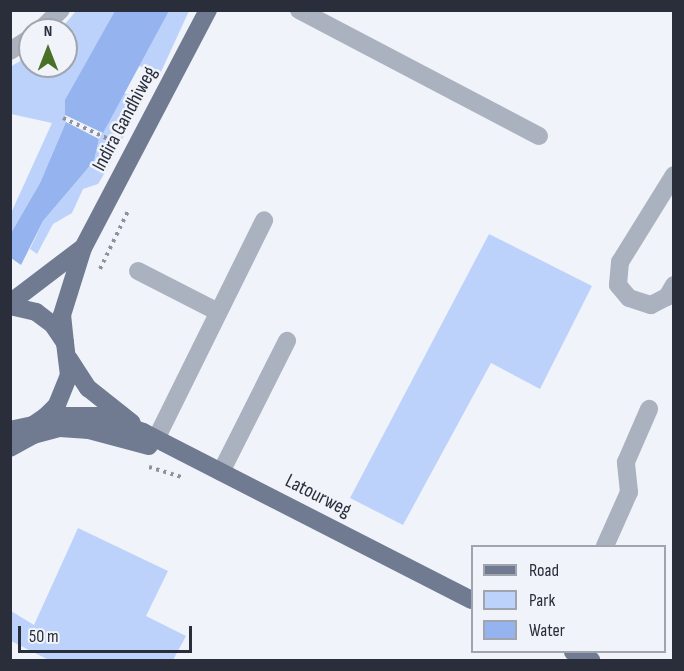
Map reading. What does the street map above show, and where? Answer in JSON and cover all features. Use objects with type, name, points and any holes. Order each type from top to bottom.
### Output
[{"type":"main road","name":"Indira Gandhiweg","points":[[46,416],[65,391],[67,351],[62,315],[82,248],[208,10]]},
{"type":"main road","name":"Indira Gandhiweg","points":[[10,304],[82,248]]},
{"type":"main road","name":"Latourweg","points":[[10,304],[36,312],[53,325],[88,388],[149,435]]},
{"type":"main road","name":"Latourweg","points":[[46,416],[98,416],[149,435],[471,599]]},
{"type":"main road","points":[[10,430],[33,425],[46,416]]},
{"type":"main road","points":[[10,448],[33,435],[69,429],[89,430],[186,454]]},
{"type":"main road","points":[[577,653],[591,660]]},
{"type":"street","points":[[299,10],[539,136]]},
{"type":"street","points":[[674,175],[620,262],[618,285],[629,298],[651,305],[667,297],[674,285]]},
{"type":"street","points":[[149,435],[218,312],[264,220]]},
{"type":"street","points":[[138,271],[218,312]]},
{"type":"street","points":[[221,472],[287,342]]},
{"type":"street","points":[[605,545],[629,492],[626,462],[649,409]]},
{"type":"path","points":[[63,118],[103,137]]},
{"type":"path","points":[[98,274],[128,212],[119,180]]},
{"type":"path","points":[[141,463],[161,473],[186,478],[221,472]]},
{"type":"green space","points":[[76,11],[115,11],[65,115],[66,122],[40,183],[11,233],[11,213],[52,123],[11,114],[10,67],[18,62],[18,78],[78,78],[78,18],[70,18]]},
{"type":"green space","points":[[169,11],[189,11],[160,74],[139,66]]},
{"type":"green space","points":[[124,93],[142,99],[109,166],[98,184],[83,189],[72,213],[53,224],[37,254],[30,249],[43,221],[94,161],[99,139]]},
{"type":"green space","points":[[489,234],[592,286],[540,389],[491,363],[403,525],[350,498]]},
{"type":"green space","points":[[78,528],[168,571],[146,616],[186,636],[173,660],[49,660],[11,641],[11,611],[34,625]]},
{"type":"water","points":[[115,11],[169,11],[103,133],[65,115],[65,100]]},
{"type":"water","points":[[66,122],[99,139],[94,161],[43,221],[21,265],[11,258],[11,233],[40,183]]}]
